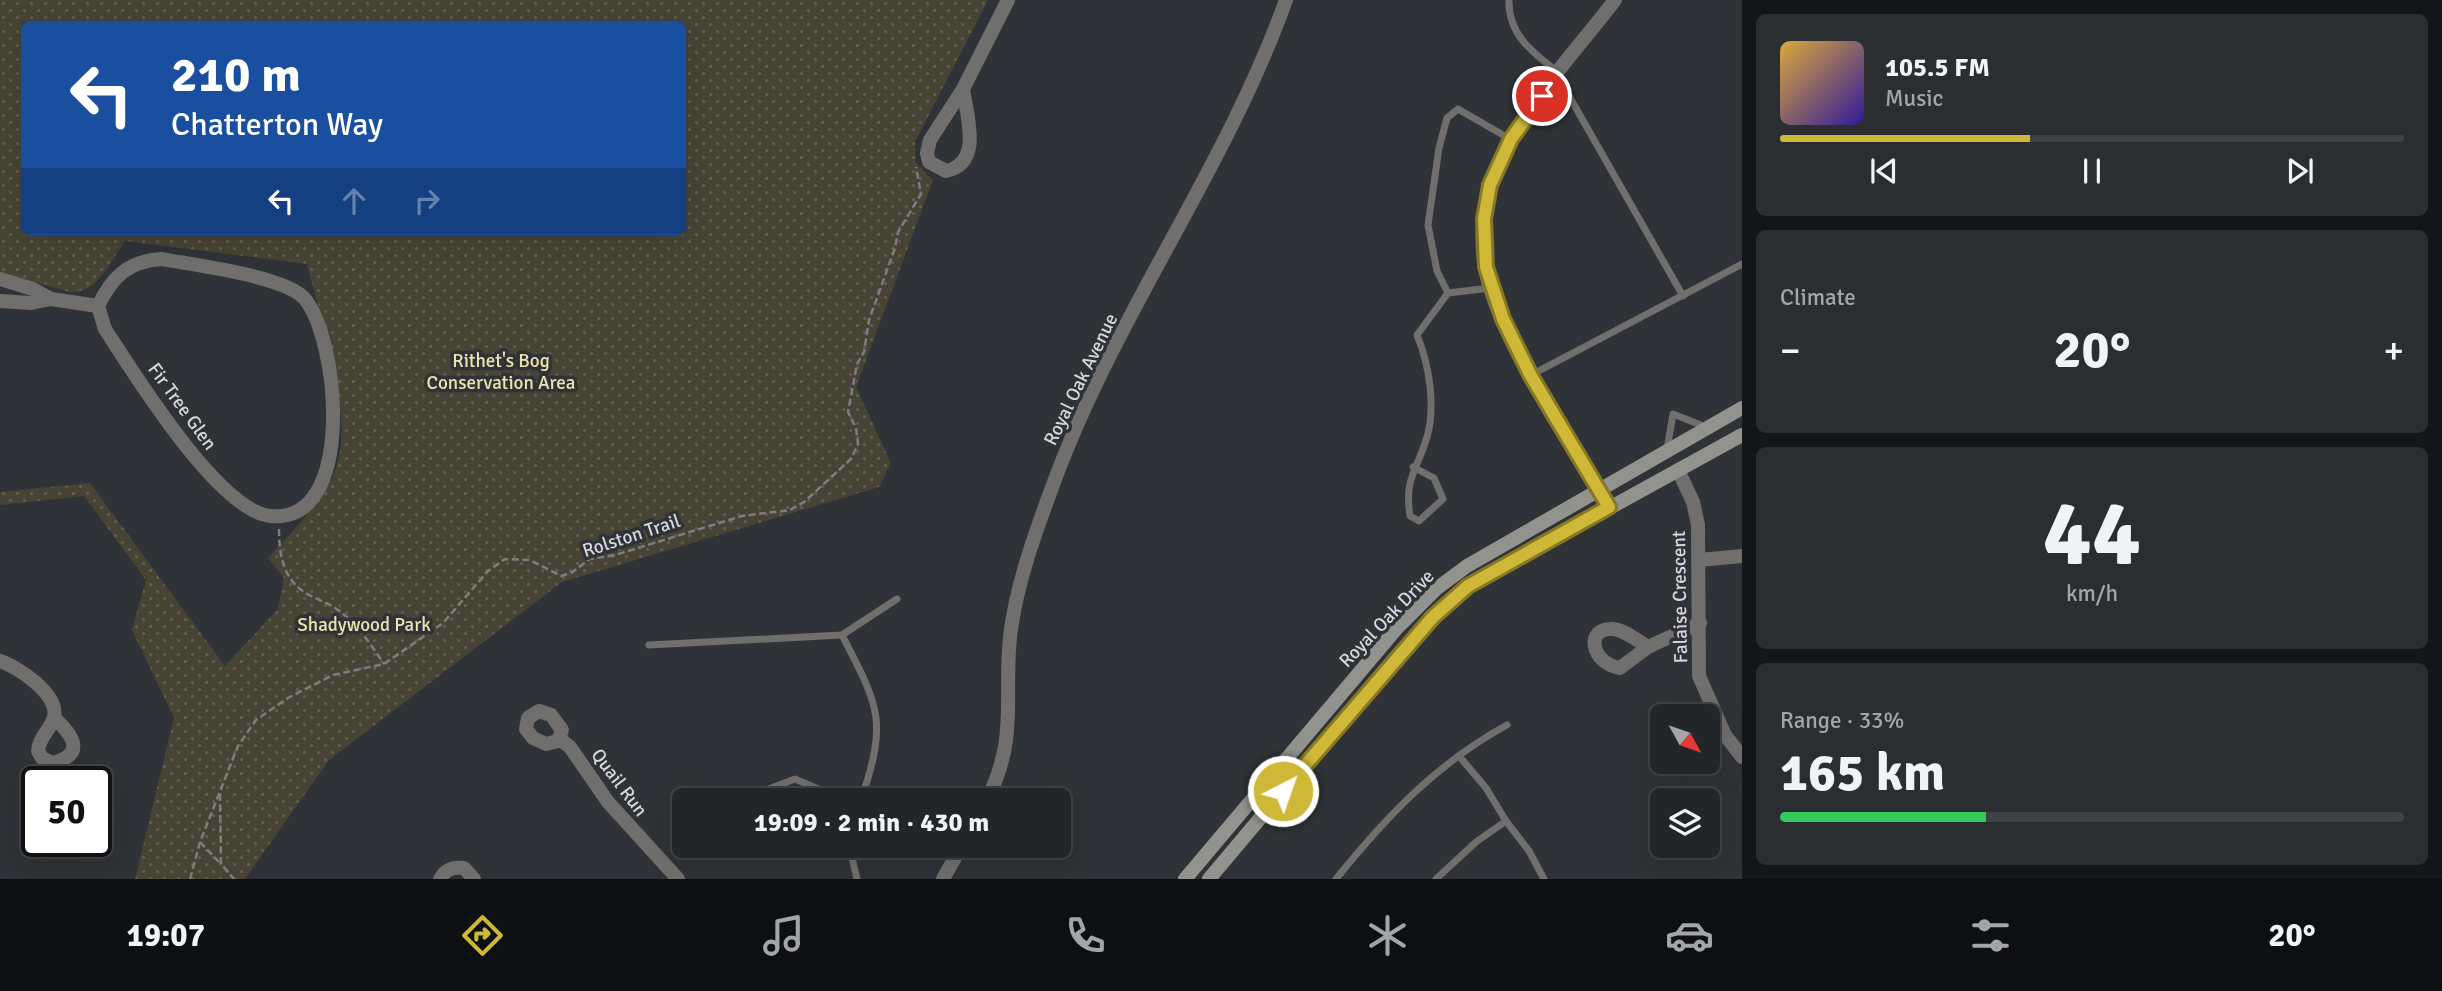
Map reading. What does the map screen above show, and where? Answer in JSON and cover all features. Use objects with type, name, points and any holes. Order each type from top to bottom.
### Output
[{"type":"main road","name":"Royal Oak Drive","points":[[1185,879],[1397,628],[1436,589],[1467,566],[1742,408]]},
{"type":"main road","name":"Royal Oak Drive","points":[[1209,879],[1433,617],[1468,586],[1742,435]]},
{"type":"street","points":[[963,89],[970,143],[965,162],[946,172],[934,168],[927,153],[930,139],[963,89],[1007,0]]},
{"type":"street","name":"Royal Oak Avenue","points":[[992,788],[1000,768],[1010,724],[1010,646],[1014,613],[1054,481],[1102,372],[1252,82],[1286,0]]},
{"type":"street","points":[[1609,507],[1531,376],[1490,288],[1483,245],[1490,185],[1511,139],[1615,0]]},
{"type":"street","points":[[0,301],[30,303],[51,299],[98,306],[106,289],[129,265],[162,259],[272,281],[303,298],[318,330],[328,369],[334,431],[324,478],[310,501],[291,513],[279,515]]},
{"type":"street","points":[[0,279],[33,289],[51,299]]},
{"type":"street","name":"Fir Tree Glen","points":[[98,306],[105,329],[189,452],[251,509],[271,516],[279,515]]},
{"type":"street","name":"Falaise Crescent","points":[[1678,470],[1696,513],[1699,560],[1699,676],[1725,735],[1742,757]]},
{"type":"street","points":[[1699,560],[1742,556]]},
{"type":"street","points":[[1647,647],[1700,622]]},
{"type":"street","points":[[0,661],[33,678],[54,706],[54,718]]},
{"type":"street","name":"Quail Run","points":[[560,739],[570,747],[608,802],[678,879]]},
{"type":"street","points":[[943,879],[955,858]]},
{"type":"street","points":[[440,879],[446,871],[454,867],[464,868],[474,879]]},
{"type":"lane","points":[[1509,0],[1509,20],[1521,41],[1569,96],[1683,296]]},
{"type":"lane","points":[[1448,293],[1437,271],[1428,225],[1439,148],[1447,118],[1458,109],[1511,139]]},
{"type":"lane","points":[[1531,376],[1742,264]]},
{"type":"lane","points":[[1413,467],[1434,478],[1443,499],[1419,521],[1410,516],[1406,492],[1413,467],[1428,434],[1430,399],[1425,354],[1417,335],[1448,293],[1490,288]]},
{"type":"lane","points":[[1667,450],[1673,414],[1707,428]]},
{"type":"lane","points":[[649,645],[842,635],[897,599]]},
{"type":"lane","points":[[842,635],[872,693],[878,724],[876,755],[865,788]]},
{"type":"lane","points":[[1336,879],[1381,823],[1419,786],[1471,744],[1507,724]]},
{"type":"lane","points":[[1459,756],[1486,788],[1506,821],[1530,851],[1544,879]]},
{"type":"lane","points":[[771,788],[795,779],[816,788]]},
{"type":"lane","points":[[1436,879],[1476,842],[1506,821]]},
{"type":"lane","points":[[852,858],[857,879]]},
{"type":"path","name":"Rolston Trail","points":[[190,879],[200,842],[238,746],[256,720],[333,675],[384,664],[443,623],[488,571],[505,559],[530,560],[553,575],[571,573],[583,563],[597,557],[615,555],[742,516],[790,510],[804,502],[851,459],[858,444],[849,403],[857,364],[864,352],[869,320],[898,232],[921,194],[915,155],[927,153]]},
{"type":"path","points":[[279,515],[281,561],[288,576],[309,595],[336,608],[351,620],[384,664]]},
{"type":"path","points":[[220,790],[220,864]]},
{"type":"path","points":[[200,842],[234,879]]},
{"type":"green space","points":[[0,0],[988,0],[915,142],[916,163],[933,180],[856,387],[891,463],[879,487],[562,582],[329,760],[245,879],[135,879],[174,718],[132,630],[146,580],[84,496],[0,505],[0,492],[90,483],[225,666],[278,609],[284,578],[268,558],[319,500],[332,478],[339,455],[340,401],[307,264],[125,241],[96,282],[88,288],[70,292],[0,272]]},
{"type":"route","points":[[1283,791],[1400,652],[1433,617],[1468,586],[1609,507],[1531,376],[1490,288],[1486,267],[1484,219],[1490,185],[1511,139],[1542,96]]},
{"type":"park label","name":"Rithet's Bog Conservation Area","points":[[501,371]]},
{"type":"park label","name":"Shadywood Park","points":[[364,624]]}]
